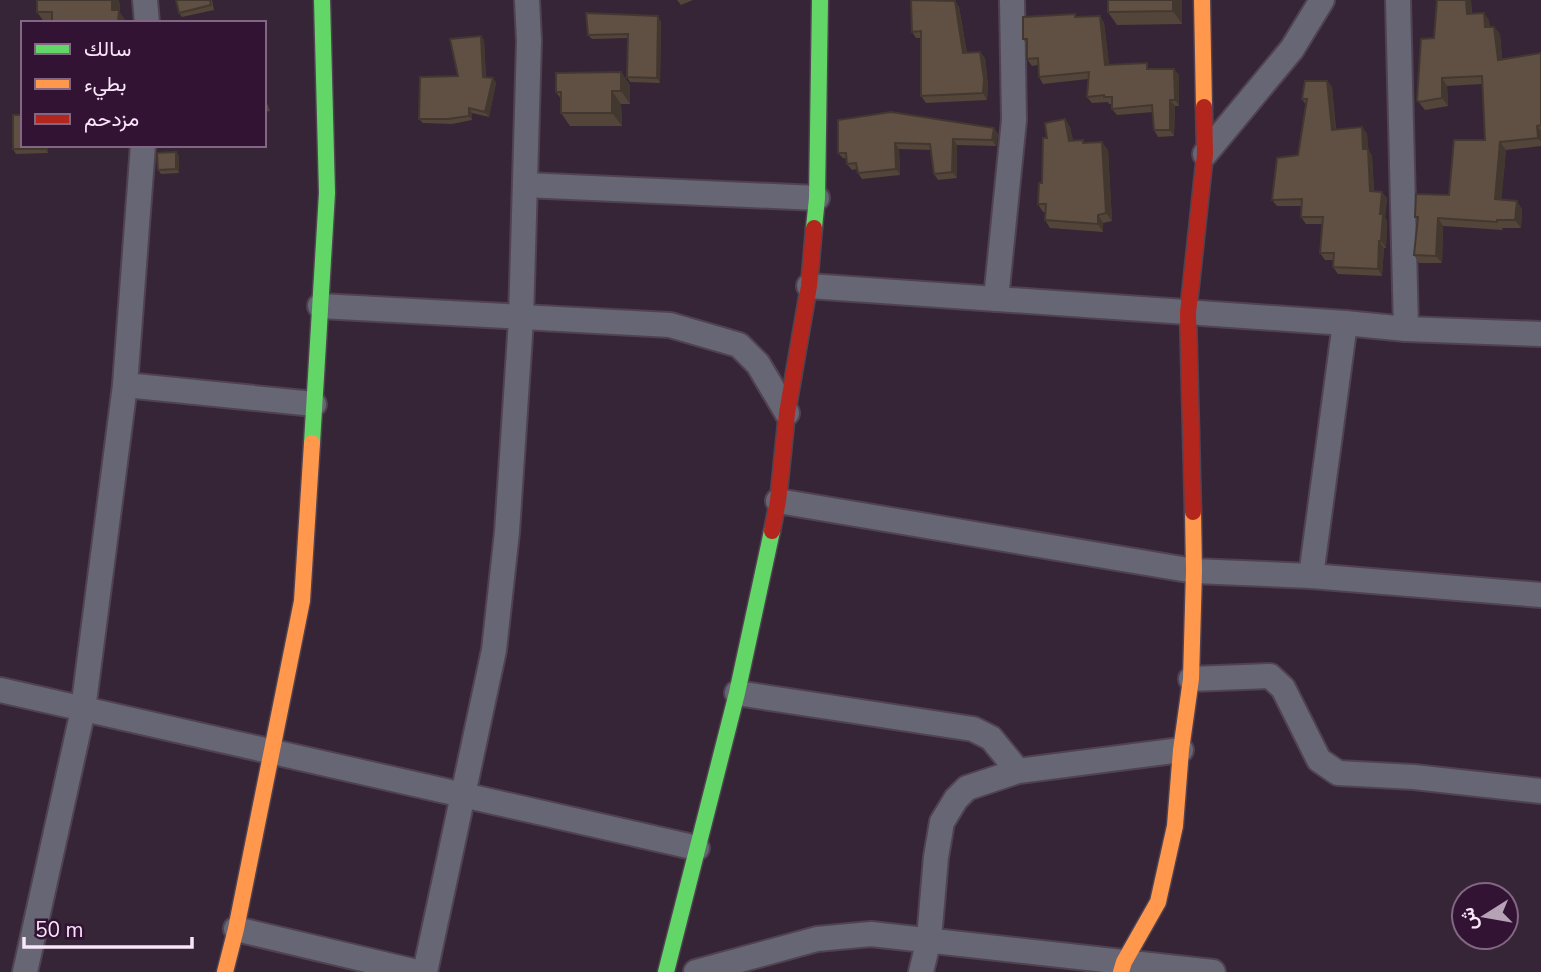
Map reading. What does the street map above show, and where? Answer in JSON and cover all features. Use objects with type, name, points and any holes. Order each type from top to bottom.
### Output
[{"type":"street","points":[[145,0],[147,21]]},
{"type":"street","points":[[225,972],[302,601],[327,193],[322,0]]},
{"type":"street","points":[[425,972],[494,650],[507,531],[521,317],[527,0]]},
{"type":"street","points":[[666,972],[737,693],[778,501],[787,413],[808,286],[817,198],[820,0]]},
{"type":"street","points":[[996,299],[1014,120],[1012,0]]},
{"type":"street","points":[[1123,967],[1158,902],[1175,826],[1181,750],[1191,679],[1194,570],[1188,313],[1205,154],[1202,0]]},
{"type":"street","points":[[1205,154],[1292,50],[1322,0]]},
{"type":"street","points":[[1398,0],[1406,330]]},
{"type":"street","points":[[25,972],[83,710],[125,385],[142,147]]},
{"type":"street","points":[[525,184],[817,198]]},
{"type":"street","points":[[808,286],[1346,323],[1406,330],[1541,334]]},
{"type":"street","points":[[320,306],[670,325],[739,345],[758,364],[787,413]]},
{"type":"street","points":[[1311,576],[1346,323]]},
{"type":"street","points":[[125,385],[314,404]]},
{"type":"street","points":[[778,501],[1194,570],[1311,576],[1541,595]]},
{"type":"street","points":[[1191,679],[1270,676],[1283,688],[1320,761],[1338,773],[1414,777],[1541,791]]},
{"type":"street","points":[[0,690],[697,848]]},
{"type":"street","points":[[737,693],[973,729],[991,737],[1018,771]]},
{"type":"street","points":[[921,972],[929,939],[942,822],[967,788],[1018,771],[1181,750]]},
{"type":"street","points":[[236,929],[417,972]]},
{"type":"street","points":[[696,972],[817,939],[871,934],[929,939],[1123,967],[1213,972]]},
{"type":"building","points":[[37,0],[112,0],[112,10],[119,10],[118,21],[52,21],[52,12],[37,12]]},
{"type":"building","points":[[176,0],[210,0],[211,5],[179,13]]},
{"type":"building","points":[[911,0],[955,1],[963,53],[980,52],[983,93],[921,96],[921,31],[912,32]]},
{"type":"building","points":[[1108,0],[1173,0],[1173,11],[1108,12]]},
{"type":"building","points":[[1437,0],[1466,0],[1467,14],[1484,13],[1485,27],[1494,27],[1498,60],[1541,53],[1541,125],[1537,126],[1538,138],[1500,142],[1495,199],[1517,201],[1515,220],[1497,222],[1438,218],[1436,256],[1414,255],[1418,217],[1415,217],[1416,194],[1449,195],[1454,140],[1485,140],[1482,76],[1442,78],[1442,98],[1419,102],[1417,100],[1421,39],[1434,38]]},
{"type":"building","points":[[586,13],[658,16],[657,78],[627,77],[628,34],[588,35]]},
{"type":"building","points":[[1075,14],[1075,17],[1100,16],[1105,65],[1147,63],[1147,69],[1174,69],[1175,100],[1170,100],[1170,130],[1154,130],[1152,105],[1112,109],[1112,97],[1087,97],[1089,72],[1039,77],[1038,58],[1027,59],[1023,17]]},
{"type":"building","points":[[481,36],[483,77],[493,78],[485,112],[469,108],[469,116],[419,119],[420,77],[458,76],[450,39]]},
{"type":"building","points":[[621,72],[621,91],[612,91],[612,113],[561,113],[561,92],[556,92],[556,73]]},
{"type":"building","points":[[1305,81],[1327,81],[1332,130],[1362,127],[1363,149],[1368,149],[1370,191],[1382,192],[1380,214],[1383,214],[1378,269],[1333,267],[1334,253],[1320,253],[1323,217],[1301,217],[1302,199],[1272,200],[1277,158],[1298,155],[1307,99],[1302,99]]},
{"type":"building","points":[[891,112],[994,128],[992,140],[953,139],[952,172],[934,174],[930,144],[895,143],[896,169],[858,173],[856,163],[847,164],[846,153],[838,153],[838,120]]},
{"type":"building","points":[[13,115],[21,115],[21,147],[45,149],[13,149]]},
{"type":"building","points":[[1065,119],[1069,141],[1102,142],[1106,213],[1098,215],[1098,224],[1045,220],[1046,204],[1038,204],[1039,183],[1042,183],[1043,138],[1047,138],[1045,123]]},
{"type":"building","points":[[176,152],[176,169],[158,170],[157,153]]},
{"type":"traffic: fast","points":[[312,443],[327,193],[322,0]]},
{"type":"traffic: fast","points":[[814,228],[817,198],[820,0]]},
{"type":"traffic: fast","points":[[666,972],[737,693],[772,531]]},
{"type":"traffic: slow","points":[[1202,0],[1204,107]]},
{"type":"traffic: slow","points":[[225,972],[302,601],[312,443]]},
{"type":"traffic: slow","points":[[1121,972],[1158,902],[1175,826],[1181,750],[1191,679],[1193,512]]},
{"type":"traffic: jam","points":[[1193,512],[1188,313],[1205,154],[1204,107]]},
{"type":"traffic: jam","points":[[772,531],[778,501],[787,413],[809,286],[814,228]]}]
